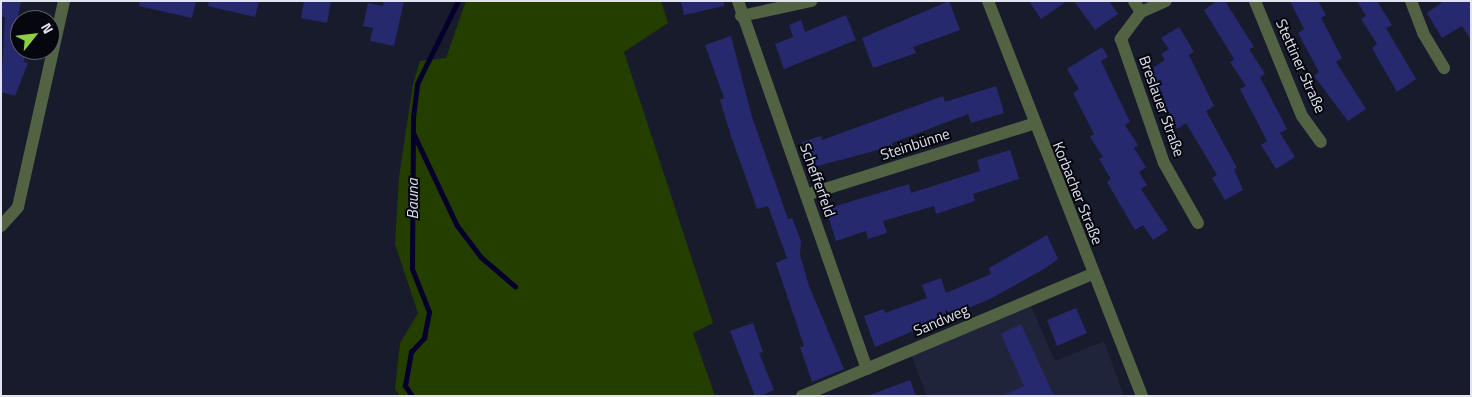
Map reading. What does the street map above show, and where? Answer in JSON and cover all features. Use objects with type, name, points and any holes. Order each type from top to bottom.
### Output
[{"type":"street","points":[[1,226],[18,207],[64,1]]},
{"type":"street","name":"Schefferfeld","points":[[738,1],[741,16],[867,369]]},
{"type":"street","points":[[741,16],[811,1]]},
{"type":"street","name":"Korbacher Straße","points":[[988,1],[1033,124],[1142,396]]},
{"type":"street","points":[[1137,6],[1166,1]]},
{"type":"street","name":"Stettiner Straße","points":[[1255,1],[1302,116],[1321,142]]},
{"type":"street","points":[[1411,1],[1423,33],[1444,68]]},
{"type":"street","name":"Breslauer Straße","points":[[1137,6],[1121,39],[1164,163],[1198,223]]},
{"type":"street","name":"Steinbünne","points":[[806,195],[1033,124]]},
{"type":"street","name":"Sandweg","points":[[802,396],[1092,274]]},
{"type":"shaded area","points":[[1030,304],[1055,361],[1104,341],[1124,396],[927,396],[911,354]]},
{"type":"green space","points":[[466,1],[661,1],[668,23],[624,52],[713,323],[693,333],[715,396],[400,396],[395,389],[400,343],[418,313],[395,244],[399,177],[413,84],[420,61],[446,58]]},
{"type":"building","points":[[1,1],[21,1],[19,10],[10,10],[10,60],[24,60],[24,62],[28,63],[15,96],[1,92],[5,17],[1,16]]},
{"type":"building","points":[[140,1],[196,1],[192,18],[139,6]]},
{"type":"building","points":[[209,1],[259,1],[255,17],[208,6]]},
{"type":"building","points":[[304,1],[331,1],[327,23],[301,18]]},
{"type":"building","points":[[384,1],[404,1],[394,46],[370,41],[373,28],[363,26],[368,3],[383,6]]},
{"type":"building","points":[[681,1],[724,1],[724,6],[684,15]]},
{"type":"building","points":[[949,1],[960,30],[913,47],[916,53],[873,68],[862,38]]},
{"type":"building","points":[[1029,1],[1067,1],[1041,19]]},
{"type":"building","points":[[1074,1],[1109,1],[1118,14],[1095,30]]},
{"type":"building","points":[[1217,1],[1225,1],[1254,47],[1249,49],[1265,74],[1260,77],[1287,129],[1280,133],[1295,157],[1276,169],[1261,145],[1267,141],[1240,89],[1246,86],[1230,62],[1234,59],[1204,10]]},
{"type":"building","points":[[1290,1],[1318,1],[1326,15],[1321,18],[1342,58],[1336,62],[1366,109],[1348,121],[1314,76],[1319,72],[1298,33],[1304,29]]},
{"type":"building","points":[[1357,1],[1377,1],[1392,25],[1386,28],[1416,79],[1397,92],[1372,48],[1377,44],[1361,19],[1366,16]]},
{"type":"building","points":[[1444,1],[1471,1],[1471,40],[1462,26],[1442,38],[1427,13]]},
{"type":"building","points":[[846,15],[856,40],[784,69],[775,44],[793,37],[789,25],[801,20],[805,32]]},
{"type":"building","points":[[1179,27],[1194,52],[1189,55],[1214,106],[1206,111],[1237,168],[1234,169],[1243,190],[1225,200],[1212,178],[1217,175],[1186,123],[1177,129],[1146,72],[1165,60],[1161,54],[1169,49],[1161,38]]},
{"type":"building","points":[[731,36],[752,117],[788,219],[792,218],[801,241],[800,255],[809,286],[844,369],[812,382],[800,347],[804,346],[776,263],[787,258],[768,206],[757,209],[731,136],[720,100],[724,98],[705,45]]},
{"type":"building","points":[[1102,47],[1108,57],[1101,61],[1130,122],[1125,125],[1138,145],[1134,148],[1146,167],[1139,172],[1147,185],[1141,189],[1168,230],[1153,240],[1143,225],[1135,230],[1107,182],[1111,179],[1099,159],[1103,157],[1090,137],[1094,134],[1073,93],[1079,89],[1067,69]]},
{"type":"building","points":[[996,86],[1004,113],[971,123],[968,114],[892,143],[893,146],[810,168],[802,142],[821,136],[822,140],[943,96],[945,102]]},
{"type":"building","points":[[1010,150],[1019,179],[973,194],[975,201],[936,214],[934,206],[883,221],[887,233],[868,239],[866,231],[836,241],[826,209],[909,184],[911,193],[980,171],[977,160]]},
{"type":"building","points":[[1047,235],[1058,259],[1044,269],[990,299],[875,347],[864,316],[884,309],[885,313],[927,298],[922,285],[941,278],[946,293],[991,274],[989,268]]},
{"type":"building","points":[[1076,308],[1087,333],[1057,346],[1047,320]]},
{"type":"building","points":[[753,323],[763,352],[759,353],[774,390],[761,396],[755,396],[730,331]]},
{"type":"building","points":[[1021,324],[1054,396],[1002,396],[1024,386],[1001,334]]},
{"type":"building","points":[[910,380],[916,396],[870,395]]},
{"type":"waterway","name":"Bauna","points":[[412,396],[405,386],[411,352],[424,338],[429,312],[412,269],[413,118],[417,84],[458,1]]},
{"type":"waterway","points":[[414,134],[457,225],[481,257],[515,286]]}]
